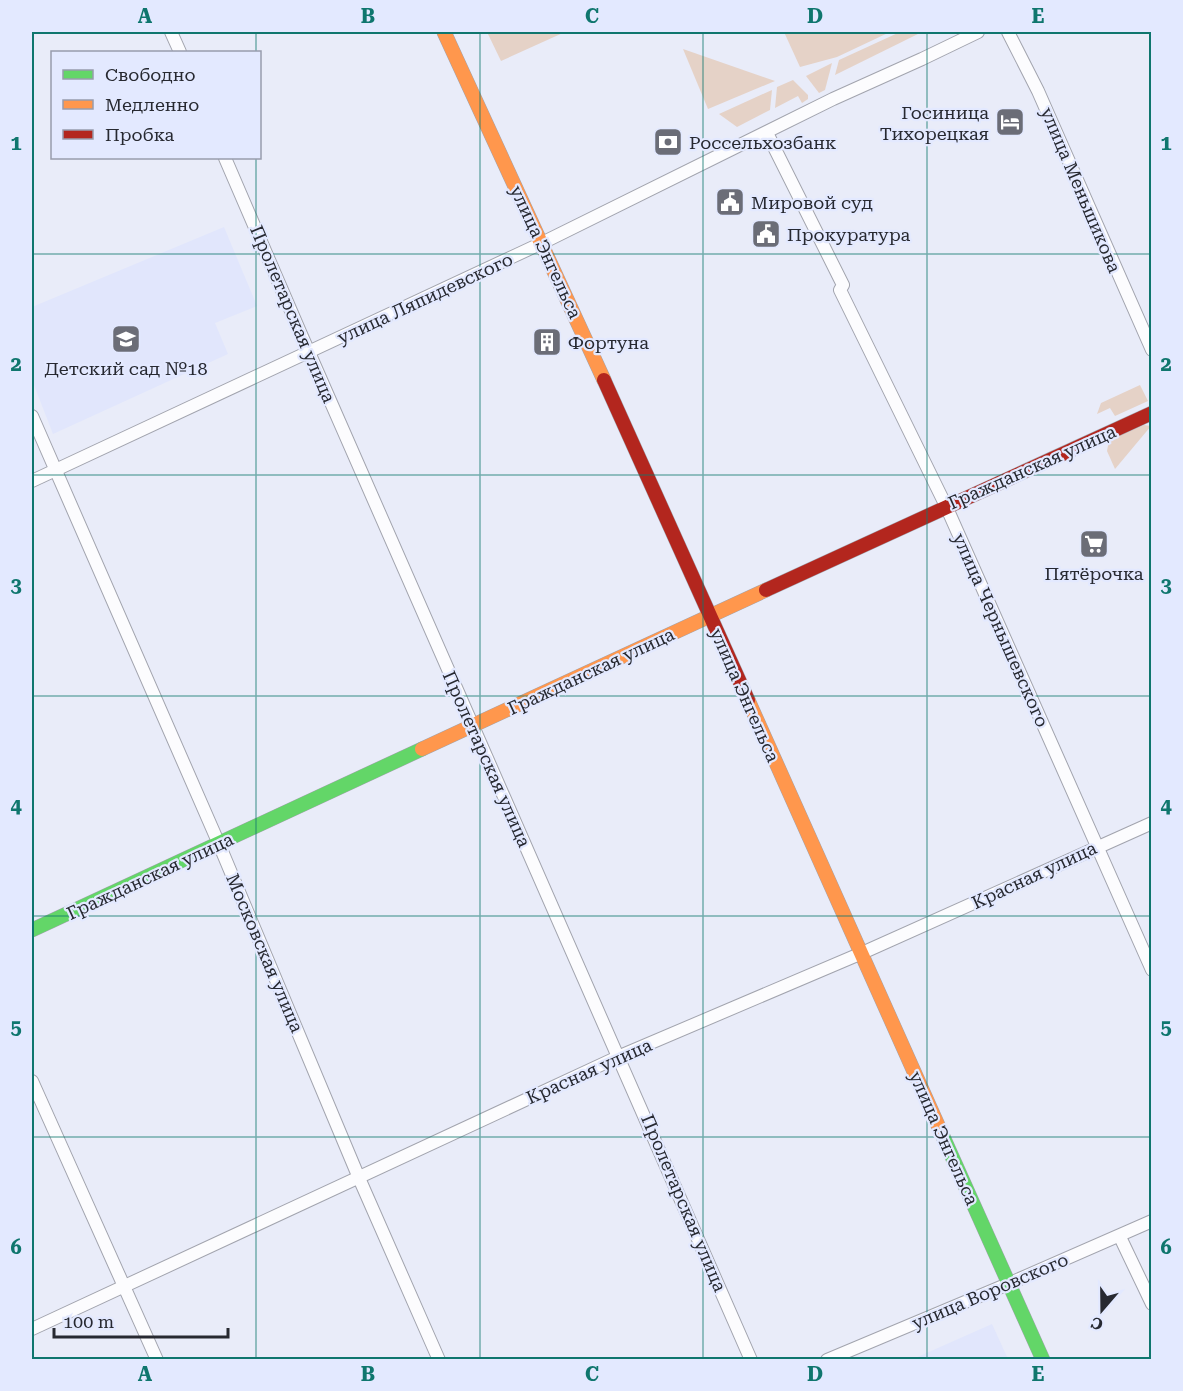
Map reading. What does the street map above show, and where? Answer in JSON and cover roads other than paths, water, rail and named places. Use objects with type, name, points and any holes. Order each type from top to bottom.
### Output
[{"type":"main road","name":"улица Энгельса","points":[[444,32],[542,243],[1043,1359]]},
{"type":"main road","name":"Гражданская улица","points":[[32,930],[946,506],[1152,413]]},
{"type":"street","points":[[171,32],[180,51]]},
{"type":"street","name":"улица Ляпидевского","points":[[32,481],[542,243],[833,99],[978,32]]},
{"type":"street","name":"улица Меньшикова","points":[[1008,32],[1038,91],[1152,350]]},
{"type":"street","name":"улица Чернышевского","points":[[767,133],[843,285],[840,290],[946,506],[1152,970]]},
{"type":"street","name":"Пролетарская улица","points":[[225,159],[751,1359]]},
{"type":"street","name":"Московская улица","points":[[32,416],[219,844],[359,1178],[439,1359]]},
{"type":"street","name":"Красная улица","points":[[32,1329],[620,1056],[862,953],[1152,823]]},
{"type":"street","points":[[32,1081],[157,1359]]},
{"type":"street","name":"улица Воровского","points":[[827,1359],[1120,1237],[1152,1221]]},
{"type":"street","points":[[1120,1237],[1152,1304]]},
{"type":"place","name":"Госиница Тихорецкая","points":[[1010,122]]},
{"type":"place","name":"Россельхозбанк","points":[[668,142]]},
{"type":"place","name":"Мировой суд","points":[[730,202]]},
{"type":"place","name":"Прокуратура","points":[[766,234]]},
{"type":"place","name":"Детский сад №18","points":[[126,339]]},
{"type":"place","name":"Фортуна","points":[[547,342]]},
{"type":"place","name":"Пятёрочка","points":[[1094,544]]}]
